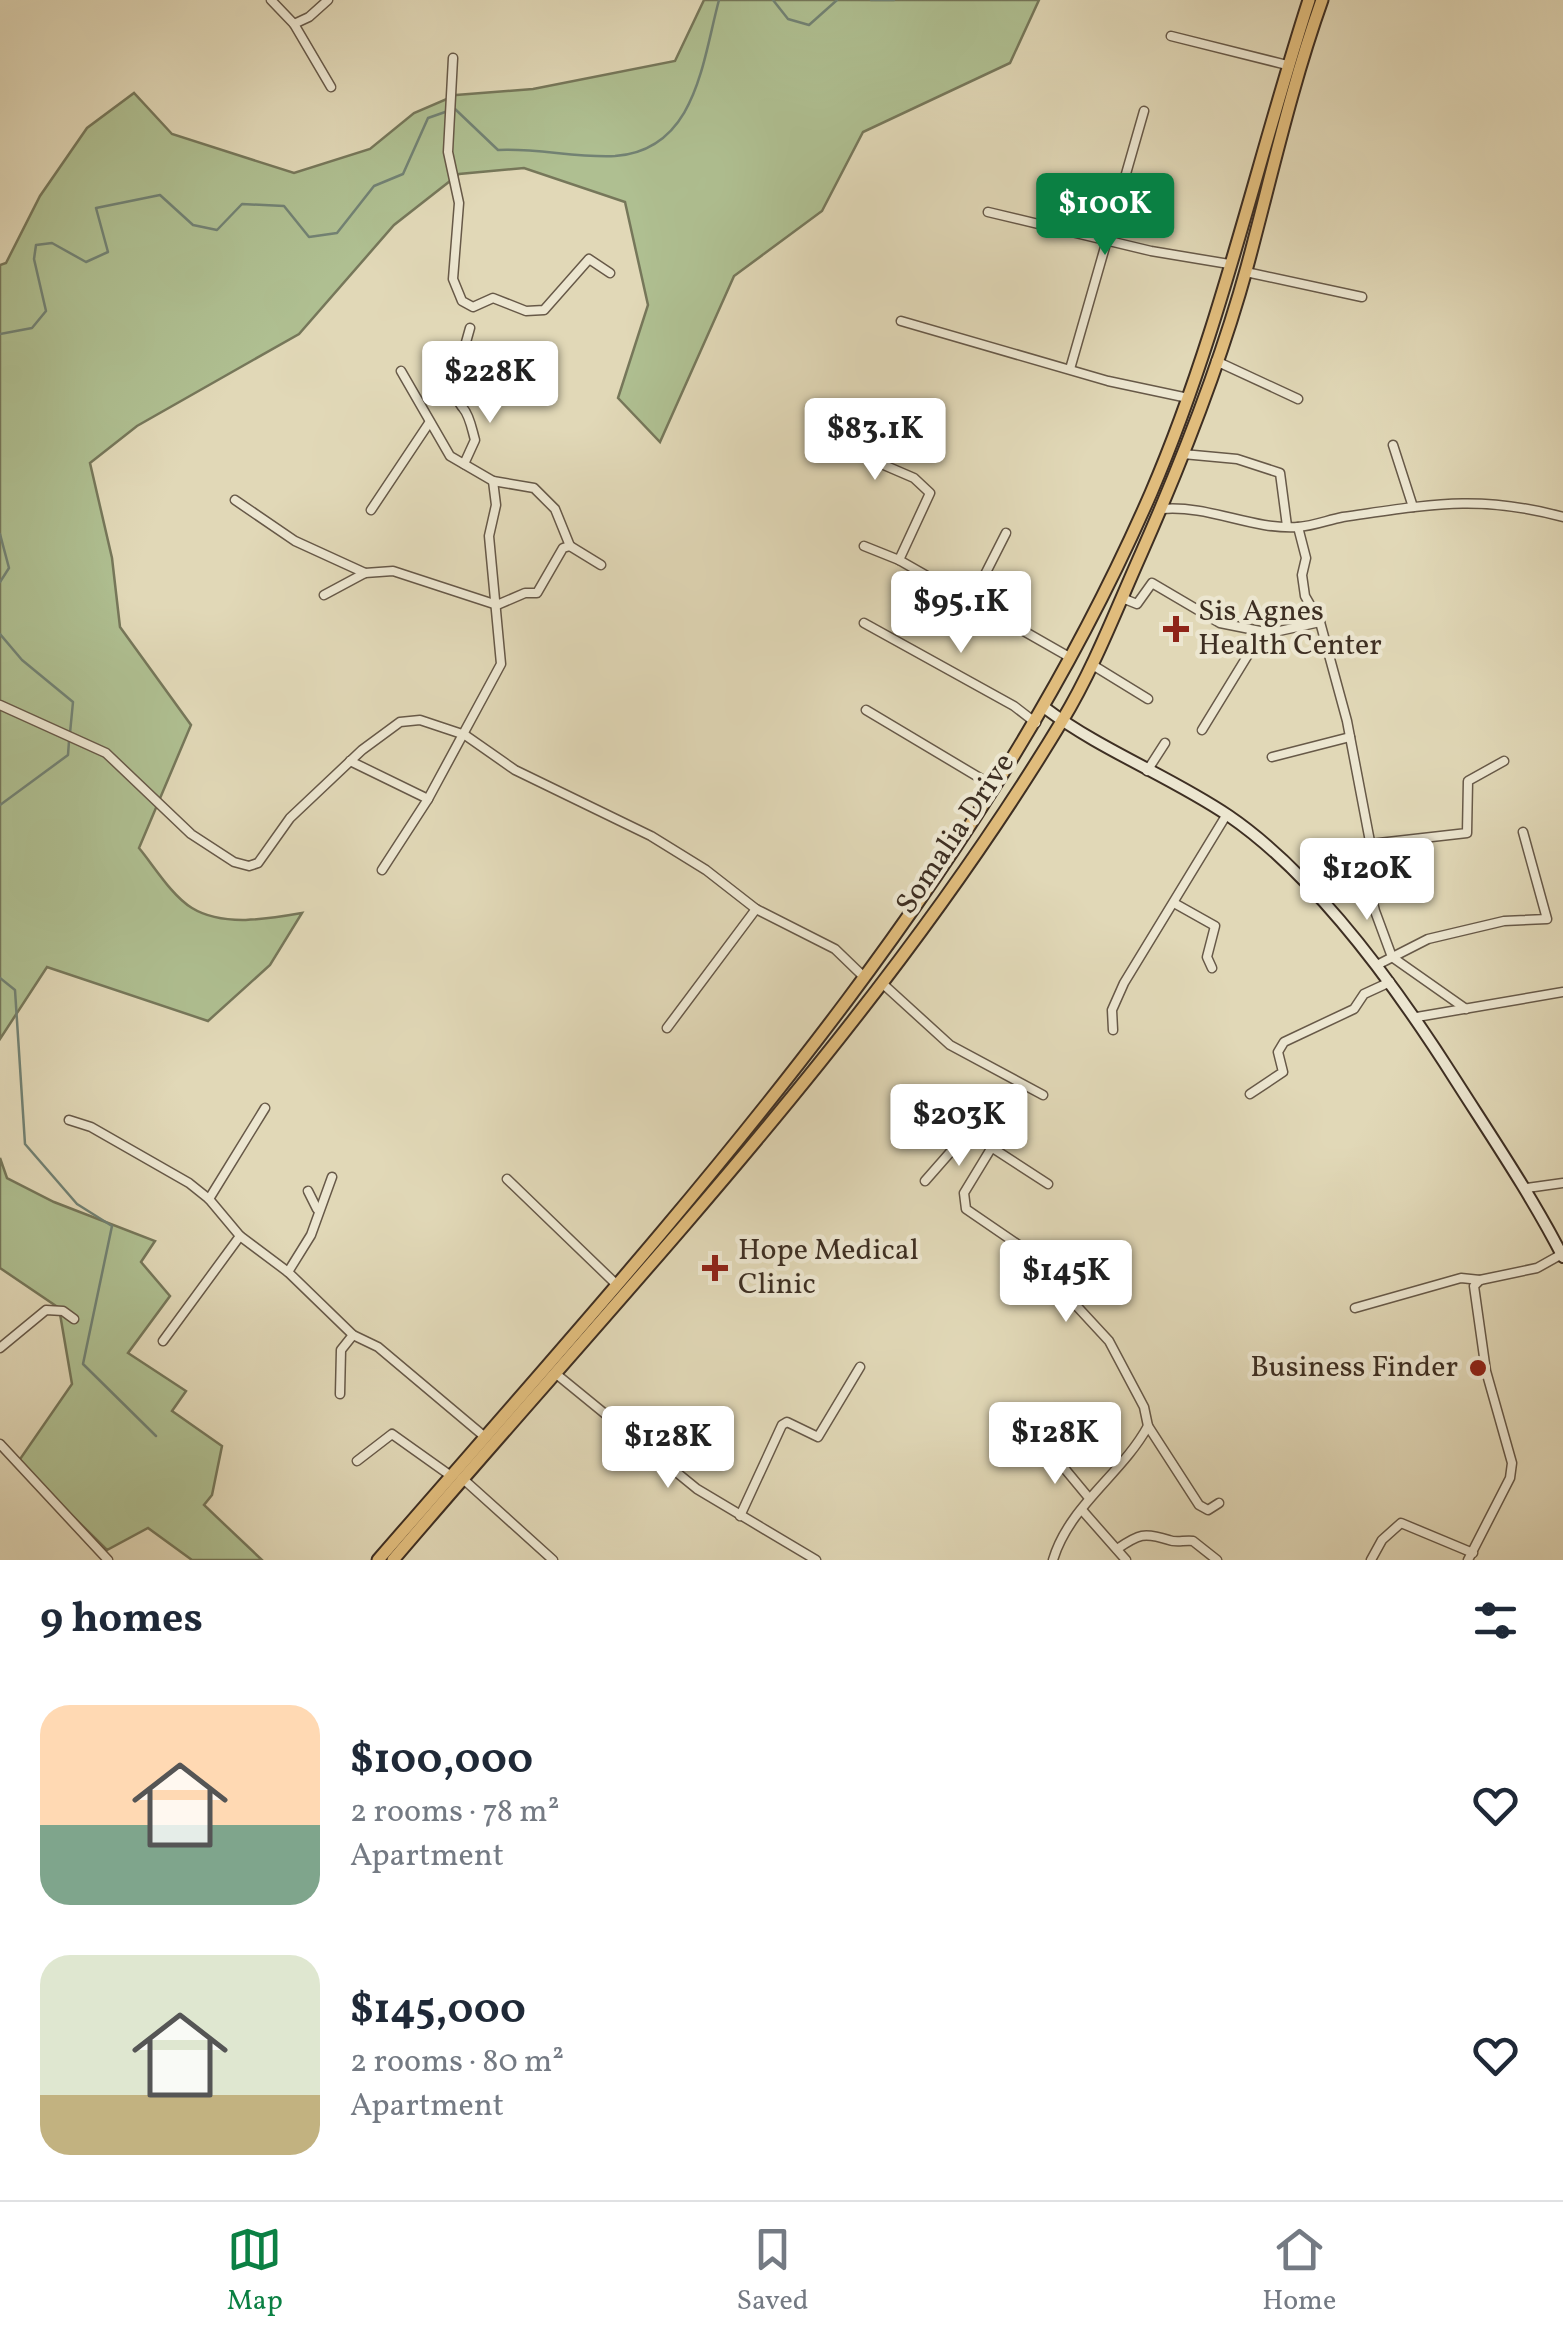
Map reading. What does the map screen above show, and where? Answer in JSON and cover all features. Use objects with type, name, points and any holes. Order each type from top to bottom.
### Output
[{"type":"main road","name":"Somalia Drive","points":[[393,1560],[485,1437],[616,1284],[864,976],[995,788],[1045,708],[1150,494],[1188,398],[1309,0]]},
{"type":"main road","name":"Somalia Drive","points":[[378,1560],[555,1373],[883,984],[1062,721],[1122,598],[1183,454],[1246,272],[1288,106],[1322,0]]},
{"type":"street","points":[[271,0],[294,24],[331,87]]},
{"type":"street","points":[[294,24],[310,18],[328,0]]},
{"type":"street","points":[[1171,36],[1287,65]]},
{"type":"street","points":[[453,58],[448,152],[460,203],[453,278],[465,304],[473,307],[493,298],[526,311],[544,310],[590,259],[610,273]]},
{"type":"street","points":[[1070,370],[1104,238],[1144,111]]},
{"type":"street","points":[[988,212],[1230,264]]},
{"type":"street","points":[[1246,272],[1362,297]]},
{"type":"street","points":[[901,321],[1070,370],[1188,398]]},
{"type":"street","points":[[470,328],[461,360],[465,368],[480,374],[493,369],[532,398]]},
{"type":"street","points":[[1216,361],[1298,399]]},
{"type":"street","points":[[464,464],[475,440],[466,410],[451,395],[449,386],[465,368]]},
{"type":"street","points":[[401,371],[450,456],[493,481],[534,488],[554,509],[570,546],[601,565]]},
{"type":"street","points":[[828,415],[842,446],[914,478],[930,493],[899,560]]},
{"type":"street","points":[[371,510],[428,422]]},
{"type":"street","points":[[1393,446],[1413,507]]},
{"type":"street","points":[[1183,454],[1237,458],[1280,473],[1287,526]]},
{"type":"street","points":[[382,870],[428,799],[502,664],[489,536],[496,504],[493,481]]},
{"type":"street","points":[[235,500],[295,541],[364,573]]},
{"type":"street","points":[[1162,509],[1205,509],[1261,526],[1298,527],[1413,507],[1482,500],[1563,517]]},
{"type":"street","points":[[1298,527],[1306,558],[1302,575],[1306,596],[1320,622],[1350,737],[1370,844],[1368,882],[1392,957],[1466,1008]]},
{"type":"street","points":[[970,602],[1006,532]]},
{"type":"street","points":[[324,594],[364,573],[393,571],[498,605],[525,592],[537,593],[563,548],[570,546]]},
{"type":"street","points":[[864,546],[899,560],[1071,658]]},
{"type":"street","points":[[1122,598],[1137,604],[1150,585],[1156,584],[1220,623],[1262,632],[1320,622]]},
{"type":"street","points":[[864,623],[1036,723]]},
{"type":"street","points":[[1202,730],[1262,632]]},
{"type":"street","points":[[1091,664],[1148,699]]},
{"type":"street","points":[[0,706],[106,753],[192,834],[234,862],[250,866],[258,863],[290,818],[350,762],[400,722],[420,720],[465,735],[515,770],[651,836],[706,870],[756,909],[835,949],[864,976]]},
{"type":"street","points":[[1045,708],[1227,814],[1278,858],[1376,965],[1417,1017],[1527,1188],[1562,1255],[1537,1268],[1480,1280],[1461,1278],[1355,1308]]},
{"type":"street","points":[[866,710],[995,788]]},
{"type":"street","points":[[1272,757],[1350,737]]},
{"type":"street","points":[[1148,771],[1164,743]]},
{"type":"street","points":[[1370,844],[1467,833],[1470,778],[1504,761]]},
{"type":"street","points":[[350,762],[428,799]]},
{"type":"street","points":[[1113,1030],[1112,1010],[1120,992],[1227,814]]},
{"type":"street","points":[[1376,965],[1428,939],[1504,922],[1547,919],[1524,832]]},
{"type":"street","points":[[1174,903],[1215,926],[1207,953],[1212,968]]},
{"type":"street","points":[[667,1028],[756,909]]},
{"type":"street","points":[[1250,1094],[1283,1072],[1278,1052],[1284,1042],[1354,1009],[1364,994],[1390,982]]},
{"type":"street","points":[[883,984],[950,1045],[1044,1095]]},
{"type":"street","points":[[1417,1017],[1563,992]]},
{"type":"street","points":[[210,1199],[265,1108]]},
{"type":"street","points":[[1009,1119],[964,1192],[966,1209],[1023,1248],[1109,1341],[1137,1392],[1148,1426],[1199,1505],[1208,1510],[1219,1504]]},
{"type":"street","points":[[68,1120],[91,1128],[210,1199],[240,1236],[288,1272],[353,1334],[378,1346],[485,1437]]},
{"type":"street","points":[[925,1181],[964,1133],[1048,1184]]},
{"type":"street","points":[[288,1272],[310,1235],[332,1177]]},
{"type":"street","points":[[507,1179],[616,1284]]},
{"type":"street","points":[[1527,1188],[1563,1183]]},
{"type":"street","points":[[308,1192],[318,1209]]},
{"type":"street","points":[[162,1340],[240,1236]]},
{"type":"street","points":[[1371,1560],[1382,1540],[1401,1523],[1470,1557],[1510,1478],[1512,1463],[1499,1425],[1472,1298],[1480,1280]]},
{"type":"street","points":[[0,1348],[46,1310],[63,1311],[74,1319]]},
{"type":"street","points":[[340,1394],[341,1350],[353,1334]]},
{"type":"street","points":[[740,1516],[782,1425],[787,1422],[818,1437],[860,1367]]},
{"type":"street","points":[[555,1373],[651,1455],[740,1516],[816,1560]]},
{"type":"street","points":[[1052,1560],[1059,1540],[1089,1498],[1148,1426]]},
{"type":"street","points":[[356,1461],[392,1434],[457,1477],[554,1560]]},
{"type":"street","points":[[0,1444],[108,1560]]},
{"type":"street","points":[[1050,1452],[1089,1498]]},
{"type":"street","points":[[1082,1510],[1126,1560]]},
{"type":"street","points":[[1117,1549],[1142,1532],[1153,1533],[1172,1543],[1193,1541],[1218,1560]]},
{"type":"green space","points":[[704,0],[1039,0],[1010,63],[863,132],[822,211],[734,276],[660,442],[618,398],[648,305],[625,202],[524,168],[459,174],[394,225],[299,334],[137,426],[90,463],[112,558],[120,627],[191,725],[139,848],[177,896],[204,914],[246,920],[302,913],[270,965],[208,1021],[47,967],[0,1039],[0,265],[6,263],[40,196],[87,128],[134,93],[172,134],[294,173],[370,149],[414,113],[456,95],[533,89],[675,61]]},
{"type":"green space","points":[[0,1158],[7,1178],[54,1202],[155,1241],[141,1262],[170,1296],[128,1353],[186,1391],[172,1411],[222,1446],[212,1495],[204,1505],[262,1560],[192,1560],[148,1528],[107,1550],[18,1462],[72,1384],[59,1308],[0,1268]]},
{"type":"waterway","points":[[455,109],[498,150],[600,156],[642,150],[663,138],[679,121],[691,99],[719,0]]},
{"type":"waterway","points":[[773,0],[788,19],[809,25],[837,0]]},
{"type":"waterway","points":[[871,0],[894,0]]},
{"type":"waterway","points":[[0,334],[32,328],[46,311],[34,259],[36,245],[52,243],[86,262],[108,252],[96,208],[160,195],[193,225],[217,230],[242,204],[284,206],[309,237],[337,233],[374,186],[403,174],[428,118],[448,111]]},
{"type":"waterway","points":[[0,534],[9,568],[0,582]]},
{"type":"waterway","points":[[0,634],[22,660],[73,702],[70,733]]},
{"type":"waterway","points":[[0,805],[68,755],[69,741]]},
{"type":"waterway","points":[[0,978],[15,990],[25,1144],[77,1204],[112,1226],[83,1364],[156,1436]]},
{"type":"place","name":"Sis Agnes Health Center","points":[[1176,629]]},
{"type":"place","name":"Hope Medical Clinic","points":[[715,1268]]},
{"type":"place","name":"Business Finder","points":[[1478,1368]]}]
